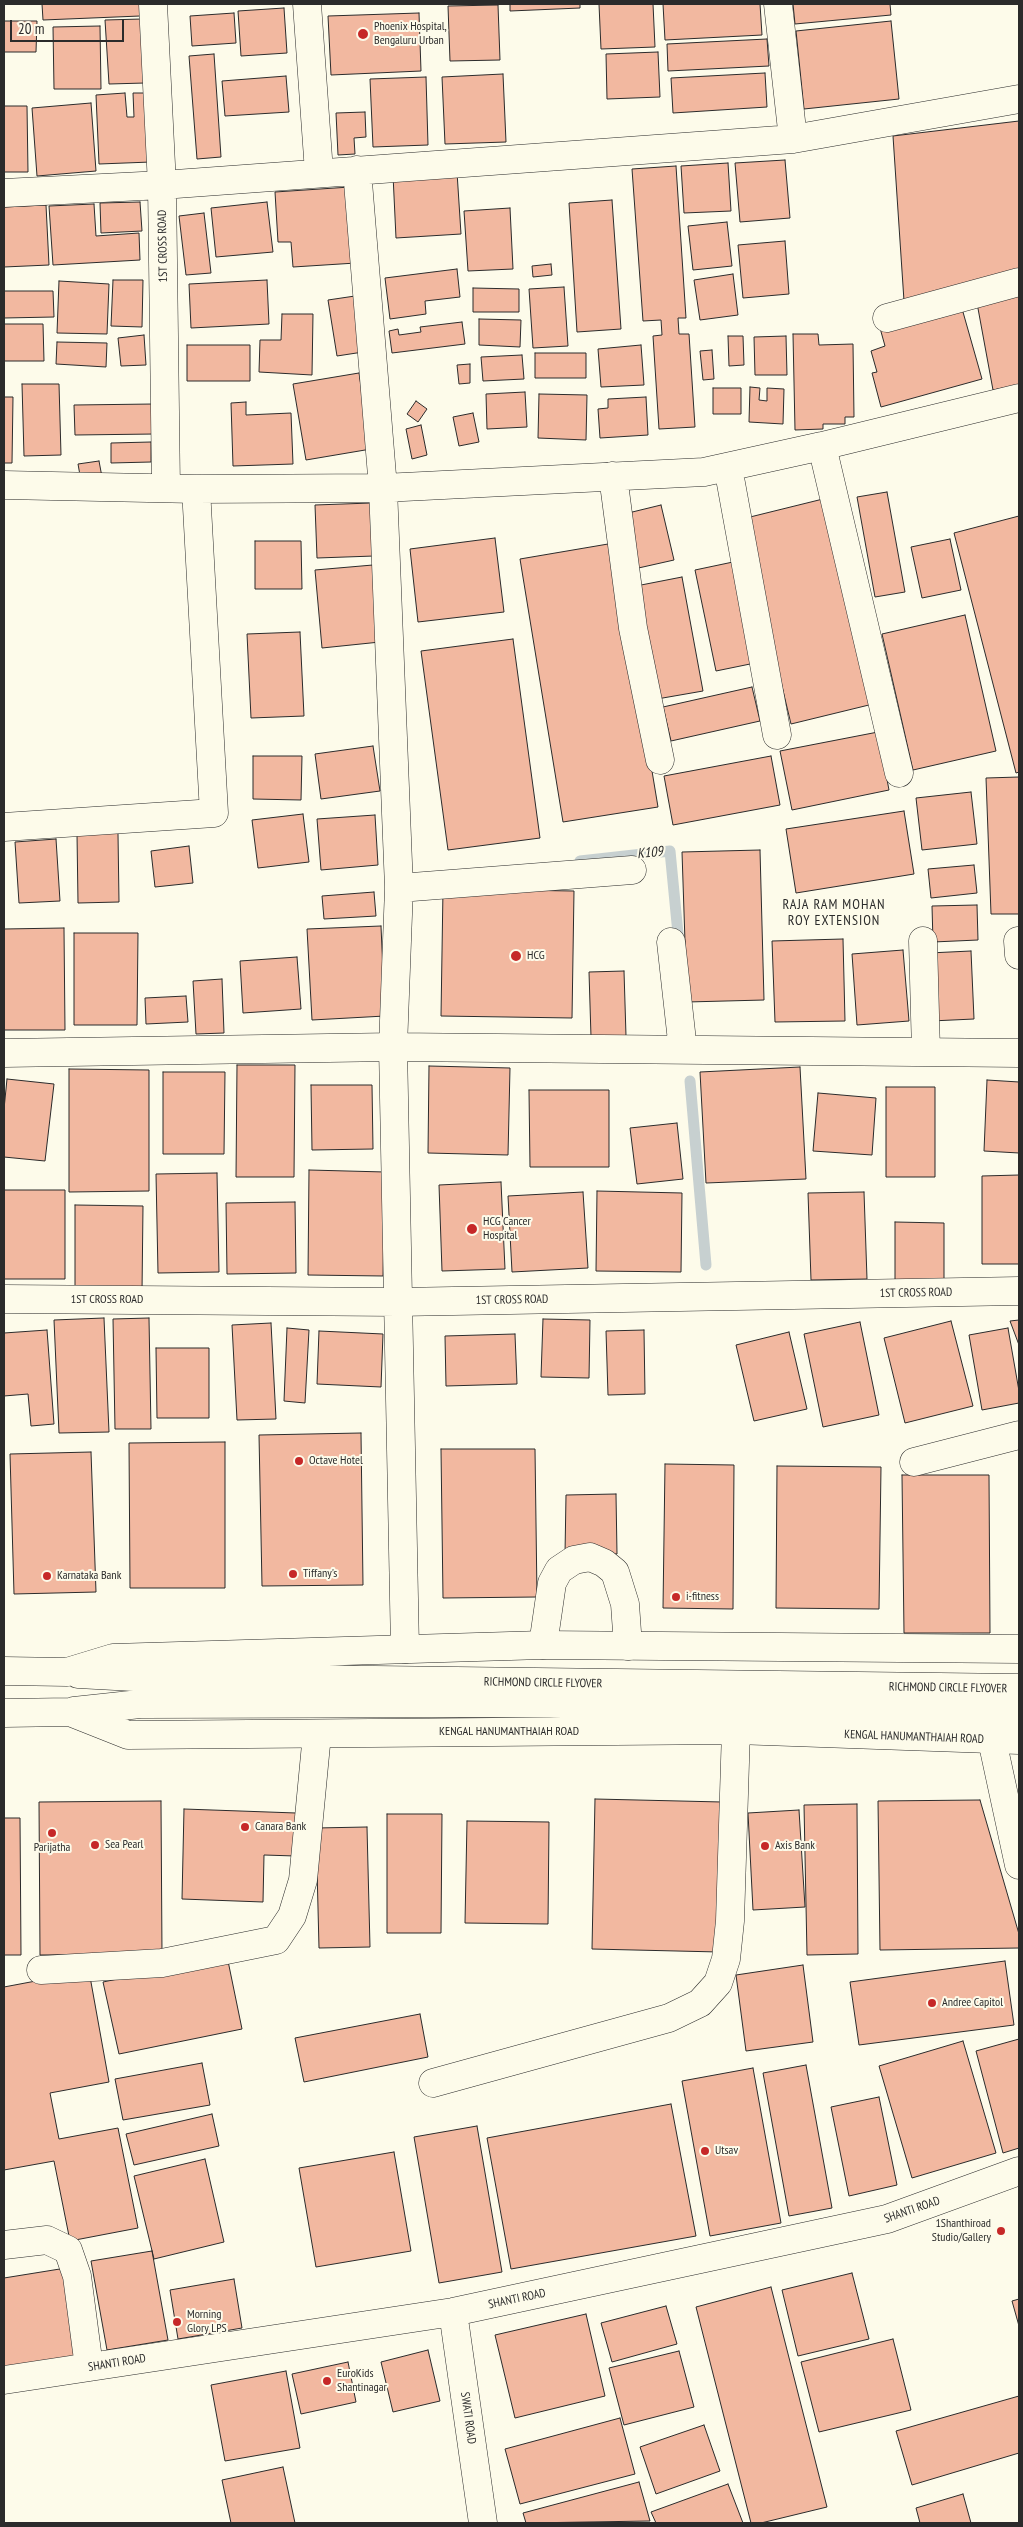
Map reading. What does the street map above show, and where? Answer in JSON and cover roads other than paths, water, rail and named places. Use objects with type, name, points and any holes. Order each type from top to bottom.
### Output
[{"type":"street","name":"1ST CROSS ROAD","points":[[153,4],[162,185],[166,488]]},
{"type":"street","points":[[307,4],[319,172]]},
{"type":"street","points":[[778,4],[793,139]]},
{"type":"street","points":[[4,193],[162,185],[319,172],[793,139],[1019,99]]},
{"type":"street","points":[[357,170],[383,488],[399,888],[393,1047],[405,1649]]},
{"type":"street","points":[[887,318],[1019,282]]},
{"type":"street","points":[[4,485],[166,488],[383,488],[704,472],[822,446],[1019,398]]},
{"type":"street","points":[[822,446],[900,773]]},
{"type":"street","points":[[728,467],[777,735]]},
{"type":"street","points":[[613,476],[634,628],[660,760]]},
{"type":"street","points":[[4,827],[214,813],[196,488]]},
{"type":"street","points":[[399,888],[632,870]]},
{"type":"street","points":[[922,941],[926,1052]]},
{"type":"street","points":[[671,942],[683,1050]]},
{"type":"street","points":[[4,1053],[393,1047],[1019,1052]]},
{"type":"street","name":"1ST CROSS ROAD","points":[[4,1299],[397,1302],[1019,1291]]},
{"type":"street","points":[[914,1462],[1019,1435]]},
{"type":"street","points":[[542,1645],[552,1583],[559,1570],[574,1560],[590,1557],[604,1563],[615,1572],[625,1604],[628,1646]]},
{"type":"street","points":[[4,1671],[67,1672],[113,1658],[542,1645],[1019,1649]]},
{"type":"street","name":"RICHMOND CIRCLE FLYOVER","points":[[67,1672],[103,1677],[134,1678],[1019,1688]]},
{"type":"street","name":"RICHMOND CIRCLE FLYOVER","points":[[70,1712],[140,1704],[538,1704],[1019,1712]]},
{"type":"street","name":"KENGAL HANUMANTHAIAH ROAD","points":[[4,1713],[70,1712],[128,1736],[736,1730],[1019,1740]]},
{"type":"street","points":[[433,2083],[669,2018],[700,2004],[718,1983],[726,1959],[730,1921],[736,1730]]},
{"type":"street","points":[[41,1970],[162,1962],[276,1940],[292,1916],[303,1880],[317,1734]]},
{"type":"street","points":[[992,1740],[1019,1865]]},
{"type":"street","name":"SHANTI ROAD","points":[[4,2380],[453,2312],[887,2219],[1019,2171]]},
{"type":"street","points":[[4,2246],[47,2240],[68,2250],[77,2276],[89,2367]]},
{"type":"street","name":"SWATI ROAD","points":[[453,2312],[483,2523]]},
{"type":"waterway","name":"K109","points":[[580,861],[670,851],[679,944]]},
{"type":"waterway","name":"K109","points":[[690,1081],[706,1265]]},
{"type":"place","name":"Phoenix Hospital, Bengaluru Urban","points":[[363,34]]},
{"type":"place","name":"HCG","points":[[516,956]]},
{"type":"place","name":"HCG Cancer Hospital","points":[[472,1229]]},
{"type":"place","name":"Octave Hotel","points":[[299,1461]]},
{"type":"place","name":"Tiffany's","points":[[293,1574]]},
{"type":"place","name":"Karnataka Bank","points":[[47,1576]]},
{"type":"place","name":"i-fitness","points":[[676,1597]]},
{"type":"place","name":"Canara Bank","points":[[245,1827]]},
{"type":"place","name":"Parijatha","points":[[52,1833]]},
{"type":"place","name":"Sea Pearl","points":[[95,1845]]},
{"type":"place","name":"Axis Bank","points":[[765,1846]]},
{"type":"place","name":"Andree Capitol","points":[[932,2003]]},
{"type":"place","name":"Utsav","points":[[705,2151]]},
{"type":"place","name":"1Shanthiroad Studio/Gallery","points":[[1001,2231]]},
{"type":"place","name":"Morning Glory LPS","points":[[177,2322]]},
{"type":"place","name":"EuroKids Shantinagar","points":[[327,2381]]},
{"type":"district","name":"RAJA RAM MOHAN ROY EXTENSION","points":[[834,914]]}]
